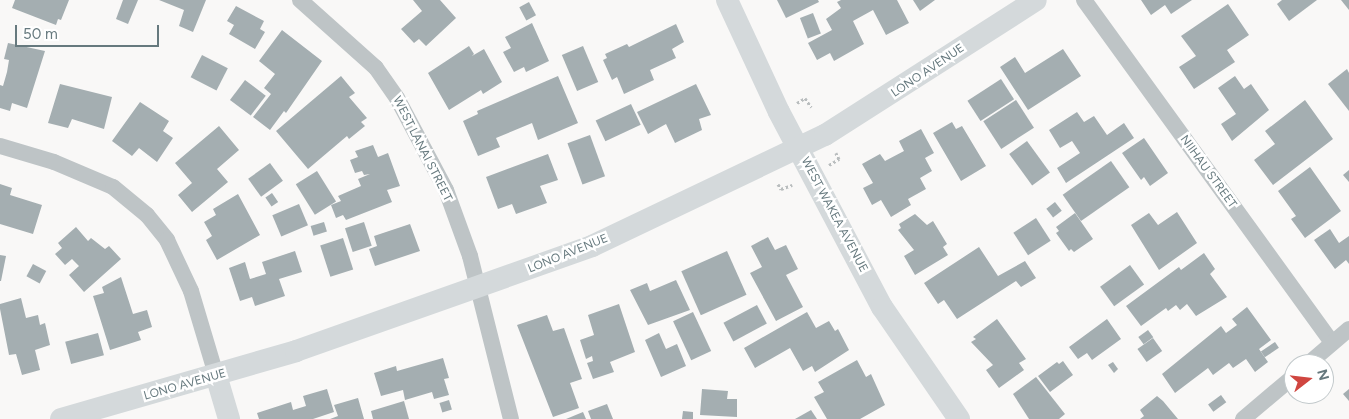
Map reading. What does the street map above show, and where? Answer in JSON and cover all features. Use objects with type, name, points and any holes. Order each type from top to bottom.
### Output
[{"type":"street","name":"WEST LANAI STREET","points":[[300,0],[363,55],[397,98],[446,190],[470,256],[476,288],[511,419]]},
{"type":"street","name":"WEST WAKEA AVENUE","points":[[727,0],[798,148],[882,306],[959,419]]},
{"type":"street","name":"LONO AVENUE","points":[[61,419],[216,375],[476,288],[592,246],[705,190],[798,148],[893,94],[1036,0]]},
{"type":"street","name":"NIIHAU STREET","points":[[1084,0],[1332,344]]},
{"type":"street","points":[[0,146],[54,162],[113,187],[147,214],[167,240],[191,292],[229,419]]},
{"type":"street","points":[[1320,354],[1349,329]]},
{"type":"street","points":[[1243,419],[1284,384]]},
{"type":"path","points":[[793,105],[805,98],[811,107]]},
{"type":"path","points":[[828,166],[839,159],[835,151]]},
{"type":"path","points":[[778,184],[781,189],[792,185]]},
{"type":"building","points":[[15,0],[69,0],[61,20],[58,19],[56,25],[12,8]]},
{"type":"building","points":[[123,0],[138,0],[128,24],[116,19]]},
{"type":"building","points":[[159,0],[206,0],[193,32],[179,26],[184,10]]},
{"type":"building","points":[[413,0],[440,0],[456,18],[426,46],[419,39],[414,43],[401,29],[422,11]]},
{"type":"building","points":[[777,0],[818,0],[819,2],[786,18]]},
{"type":"building","points":[[841,0],[897,0],[909,23],[886,35],[873,10],[853,21],[864,44],[834,61],[830,53],[817,60],[808,43],[832,30],[826,19],[841,8],[837,2]]},
{"type":"building","points":[[913,0],[935,0],[920,11]]},
{"type":"building","points":[[1141,0],[1192,0],[1171,14],[1165,5],[1151,15]]},
{"type":"building","points":[[1282,0],[1317,0],[1289,21],[1277,4]]},
{"type":"building","points":[[1341,0],[1349,0],[1349,10]]},
{"type":"building","points":[[529,2],[536,15],[526,20],[519,7]]},
{"type":"building","points":[[1228,4],[1249,35],[1227,50],[1235,62],[1194,89],[1179,67],[1196,56],[1181,36]]},
{"type":"building","points":[[236,6],[264,21],[260,29],[265,32],[255,49],[229,34],[234,25],[227,21]]},
{"type":"building","points":[[813,13],[821,34],[808,39],[800,18]]},
{"type":"building","points":[[532,23],[549,61],[526,72],[524,67],[514,72],[503,52],[511,48],[505,37]]},
{"type":"building","points":[[676,24],[684,42],[672,49],[676,58],[650,70],[654,80],[624,94],[617,77],[612,80],[603,60],[607,58],[605,54],[627,44],[629,47]]},
{"type":"building","points":[[282,30],[322,61],[286,113],[284,111],[270,130],[253,117],[271,94],[264,88],[275,74],[259,61]]},
{"type":"building","points":[[8,43],[45,51],[27,108],[12,103],[10,111],[0,108],[0,85],[3,86],[9,60],[4,59]]},
{"type":"building","points":[[469,46],[474,54],[472,56],[484,49],[502,82],[483,94],[481,90],[449,110],[428,73]]},
{"type":"building","points":[[583,46],[598,82],[577,91],[562,55]]},
{"type":"building","points":[[1063,49],[1081,76],[1028,110],[1000,67],[1015,57],[1025,73]]},
{"type":"building","points":[[202,55],[228,68],[216,90],[191,77]]},
{"type":"building","points":[[1347,69],[1349,73],[1349,111],[1328,84]]},
{"type":"building","points":[[341,76],[355,93],[349,97],[367,118],[361,122],[365,126],[349,139],[347,136],[308,169],[276,131]]},
{"type":"building","points":[[558,76],[578,123],[538,140],[532,123],[496,138],[500,147],[478,156],[463,121],[478,114],[477,111]]},
{"type":"building","points":[[1235,76],[1244,89],[1251,84],[1269,110],[1232,141],[1221,124],[1236,114],[1218,88]]},
{"type":"building","points":[[1001,79],[1014,99],[981,121],[967,101]]},
{"type":"building","points":[[245,80],[266,96],[251,116],[230,100]]},
{"type":"building","points":[[60,84],[112,97],[104,129],[72,119],[68,128],[48,123]]},
{"type":"building","points":[[696,84],[711,115],[699,119],[702,130],[675,143],[666,124],[648,134],[637,112]]},
{"type":"building","points":[[1016,100],[1034,128],[1001,149],[983,121]]},
{"type":"building","points":[[1305,100],[1333,139],[1273,185],[1254,160],[1275,144],[1265,131]]},
{"type":"building","points":[[140,102],[169,121],[163,131],[173,138],[157,162],[139,148],[132,156],[112,141]]},
{"type":"building","points":[[631,104],[641,125],[605,141],[596,120]]},
{"type":"building","points":[[1077,112],[1084,122],[1094,116],[1107,135],[1124,123],[1134,138],[1066,183],[1057,168],[1080,153],[1072,141],[1060,148],[1049,130]]},
{"type":"building","points":[[952,122],[956,129],[962,126],[986,166],[961,181],[933,133]]},
{"type":"building","points":[[219,126],[239,150],[217,169],[228,182],[192,212],[178,195],[192,183],[175,163]]},
{"type":"building","points":[[921,129],[934,153],[925,158],[932,171],[920,178],[926,189],[908,199],[911,205],[891,217],[881,200],[872,205],[863,188],[873,183],[862,164],[880,154],[885,161],[904,151],[899,141]]},
{"type":"building","points":[[590,135],[605,176],[582,185],[567,143]]},
{"type":"building","points":[[1144,138],[1168,173],[1150,186],[1144,177],[1141,180],[1122,153]]},
{"type":"building","points":[[1027,141],[1050,173],[1032,185],[1009,154]]},
{"type":"building","points":[[373,145],[378,157],[388,153],[400,186],[387,190],[392,202],[346,220],[343,215],[336,218],[331,205],[341,201],[338,196],[361,186],[358,179],[370,174],[364,175],[362,171],[355,173],[350,160],[358,157],[355,151]]},
{"type":"building","points":[[548,154],[558,180],[540,186],[547,203],[516,214],[512,204],[498,209],[486,177]]},
{"type":"building","points":[[1111,161],[1129,187],[1081,221],[1063,195]]},
{"type":"building","points":[[270,163],[283,181],[261,197],[248,179]]},
{"type":"building","points":[[1310,167],[1341,211],[1305,238],[1291,219],[1296,216],[1278,191]]},
{"type":"building","points":[[1349,170],[1349,182],[1343,175]]},
{"type":"building","points":[[317,171],[336,202],[315,215],[296,184]]},
{"type":"building","points":[[0,184],[12,188],[10,195],[42,205],[33,234],[0,224]]},
{"type":"building","points":[[272,193],[278,202],[272,207],[265,197]]},
{"type":"building","points":[[238,194],[260,235],[217,260],[206,240],[212,236],[204,222],[216,215],[213,209]]},
{"type":"building","points":[[1055,202],[1062,211],[1053,217],[1046,209]]},
{"type":"building","points":[[299,204],[308,225],[281,237],[272,215]]},
{"type":"building","points":[[1177,212],[1197,243],[1159,270],[1131,225],[1149,213],[1158,225]]},
{"type":"building","points":[[1075,213],[1093,239],[1074,252],[1071,249],[1069,251],[1056,233],[1059,231],[1056,227]]},
{"type":"building","points":[[915,214],[927,225],[933,221],[947,244],[943,247],[948,255],[915,275],[904,256],[914,250],[898,230],[901,228],[899,224]]},
{"type":"building","points":[[1036,218],[1051,241],[1028,255],[1013,233]]},
{"type":"building","points":[[324,222],[327,232],[314,236],[311,226]]},
{"type":"building","points":[[364,222],[372,246],[353,252],[345,228]]},
{"type":"building","points":[[410,224],[420,251],[375,266],[369,249],[377,246],[374,236]]},
{"type":"building","points":[[76,227],[88,241],[91,238],[105,249],[109,246],[121,259],[84,292],[69,275],[79,266],[72,259],[65,265],[55,254],[62,248],[58,243]]},
{"type":"building","points":[[1330,229],[1339,243],[1349,236],[1349,264],[1346,260],[1335,269],[1314,240]]},
{"type":"building","points":[[768,237],[775,250],[786,245],[798,269],[786,275],[803,307],[776,321],[750,273],[762,267],[751,246]]},
{"type":"building","points":[[343,238],[353,269],[330,277],[320,245]]},
{"type":"building","points":[[979,247],[998,276],[1025,261],[1036,278],[1021,287],[1016,281],[957,319],[944,300],[938,304],[924,283]]},
{"type":"building","points":[[295,251],[302,272],[279,279],[285,296],[255,306],[252,297],[240,301],[229,268],[245,262],[250,279],[266,274],[262,262]]},
{"type":"building","points":[[727,251],[747,295],[701,315],[681,271]]},
{"type":"building","points":[[1204,253],[1215,269],[1210,274],[1227,297],[1196,316],[1187,304],[1180,310],[1176,305],[1168,311],[1166,308],[1141,326],[1126,306],[1179,267],[1181,270]]},
{"type":"building","points":[[0,255],[6,256],[1,281],[0,281]]},
{"type":"building","points":[[33,264],[46,271],[40,283],[26,276]]},
{"type":"building","points":[[1130,265],[1144,284],[1114,306],[1100,287]]},
{"type":"building","points":[[121,277],[133,314],[147,310],[152,327],[138,332],[141,340],[110,350],[93,296],[104,293],[102,287]]},
{"type":"building","points":[[676,280],[690,310],[648,325],[630,290],[647,283],[650,291]]},
{"type":"building","points":[[21,298],[26,318],[38,315],[40,325],[45,323],[50,345],[35,350],[40,370],[22,375],[16,354],[9,355],[0,309],[0,304]]},
{"type":"building","points":[[619,304],[635,352],[610,362],[614,372],[593,379],[587,363],[593,361],[592,356],[586,359],[580,340],[594,335],[588,315]]},
{"type":"building","points":[[757,305],[767,324],[733,341],[723,323]]},
{"type":"building","points":[[1247,307],[1271,340],[1259,349],[1268,362],[1255,372],[1246,359],[1233,368],[1229,363],[1213,375],[1208,368],[1175,393],[1162,374],[1221,326],[1226,333],[1237,325],[1232,319]]},
{"type":"building","points":[[693,312],[711,351],[691,360],[673,321]]},
{"type":"building","points":[[807,312],[816,328],[829,321],[835,331],[838,329],[849,350],[815,372],[812,366],[803,371],[790,348],[755,368],[744,348]]},
{"type":"building","points":[[547,315],[553,331],[564,328],[582,379],[570,383],[579,408],[553,417],[517,325]]},
{"type":"building","points":[[997,319],[1026,359],[1019,363],[1024,370],[999,388],[986,370],[993,365],[971,342],[976,339],[973,337]]},
{"type":"building","points":[[1107,319],[1121,339],[1092,360],[1087,353],[1078,359],[1069,347]]},
{"type":"building","points":[[1148,330],[1153,337],[1144,344],[1138,337]]},
{"type":"building","points":[[98,333],[104,355],[71,364],[65,342]]},
{"type":"building","points":[[659,333],[666,349],[677,344],[686,366],[661,377],[645,340]]},
{"type":"building","points":[[1153,338],[1162,351],[1147,362],[1137,349]]},
{"type":"building","points":[[1275,342],[1279,348],[1265,357],[1261,352]]},
{"type":"building","points":[[443,358],[449,378],[444,379],[449,395],[434,399],[432,392],[405,400],[403,390],[381,396],[374,373],[396,366],[397,371]]},
{"type":"building","points":[[857,360],[866,377],[871,374],[885,405],[860,419],[827,419],[814,397],[824,392],[818,382]]},
{"type":"building","points":[[1063,361],[1073,375],[1050,392],[1038,376],[1057,362],[1059,364]]},
{"type":"building","points":[[1113,362],[1118,369],[1114,373],[1108,365]]},
{"type":"building","points":[[1036,377],[1065,414],[1059,419],[1029,419],[1013,394]]},
{"type":"building","points":[[327,389],[334,412],[313,419],[259,419],[257,413],[291,402],[293,410],[306,406],[303,396]]},
{"type":"building","points":[[702,389],[728,391],[727,399],[737,399],[737,417],[700,415]]},
{"type":"building","points":[[1349,389],[1349,401],[1343,394]]},
{"type":"building","points":[[1221,395],[1226,402],[1213,412],[1208,404]]},
{"type":"building","points":[[1157,396],[1178,419],[1140,419],[1144,416],[1140,410]]},
{"type":"building","points":[[358,398],[364,419],[330,419],[338,416],[334,405]]},
{"type":"building","points":[[449,400],[452,410],[442,412],[439,403]]},
{"type":"building","points":[[404,401],[409,419],[373,419],[371,411]]},
{"type":"building","points":[[607,404],[613,419],[591,419],[588,411]]},
{"type":"building","points":[[811,410],[817,419],[795,419]]},
{"type":"building","points":[[683,411],[693,412],[693,419],[682,419]]},
{"type":"building","points":[[583,412],[586,419],[566,419]]}]
